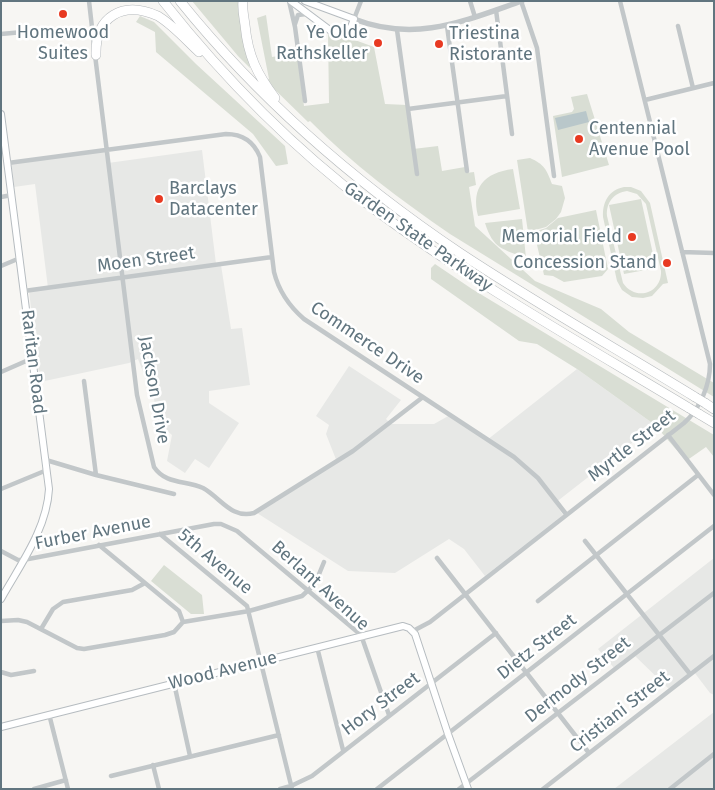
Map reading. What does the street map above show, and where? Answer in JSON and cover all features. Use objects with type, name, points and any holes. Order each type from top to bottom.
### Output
[{"type":"highway","points":[[135,1],[151,9],[170,25],[257,107]]},
{"type":"highway","name":"Garden State Parkway","points":[[163,1],[208,56],[257,107],[332,175],[369,205],[420,242],[505,297],[714,423]]},
{"type":"highway","name":"Garden State Parkway","points":[[180,1],[243,72],[310,138],[383,198],[458,252],[511,286],[714,408]]},
{"type":"highway","points":[[243,1],[247,42],[256,71],[279,103],[310,138]]},
{"type":"highway","points":[[96,55],[96,38],[100,29],[108,17],[116,12],[126,9],[142,10],[157,15],[170,25]]},
{"type":"main road","points":[[290,1],[328,29],[338,34],[350,29],[354,19],[305,1]]},
{"type":"main road","name":"Raritan Road","points":[[1,114],[3,144],[8,163],[49,489],[47,510],[39,530],[1,599]]},
{"type":"main road","name":"Wood Avenue","points":[[1,727],[400,626],[413,631]]},
{"type":"main road","points":[[413,631],[467,786]]},
{"type":"street","name":"Jackson Drive","points":[[89,1],[137,395],[154,467],[162,475],[174,482],[203,488],[232,511],[240,514],[254,513],[353,451],[423,397]]},
{"type":"street","points":[[290,1],[305,101]]},
{"type":"street","points":[[361,1],[354,19],[377,27],[397,30],[422,30],[447,26],[522,1],[537,48],[554,176]]},
{"type":"street","points":[[470,1],[475,17]]},
{"type":"street","name":"Myrtle Street","points":[[413,631],[428,624],[684,423],[706,390],[710,364],[620,1]]},
{"type":"street","points":[[496,10],[512,134]]},
{"type":"street","points":[[295,28],[298,15],[309,14]]},
{"type":"street","points":[[447,26],[467,171]]},
{"type":"street","points":[[678,26],[693,88]]},
{"type":"street","points":[[397,30],[417,174]]},
{"type":"street","points":[[1,34],[23,32]]},
{"type":"street","points":[[645,100],[714,83]]},
{"type":"street","points":[[408,109],[507,96]]},
{"type":"street","name":"Commerce Drive","points":[[8,163],[226,134],[248,140],[260,157],[274,272],[279,288],[287,302],[298,314],[520,462],[538,478],[566,514]]},
{"type":"street","points":[[1,198],[12,195]]},
{"type":"street","points":[[682,252],[714,253]]},
{"type":"street","name":"Moen Street","points":[[24,291],[272,257]]},
{"type":"street","points":[[1,266],[20,258]]},
{"type":"street","points":[[1,372],[33,358]]},
{"type":"street","points":[[84,381],[96,475]]},
{"type":"street","points":[[668,435],[714,495]]},
{"type":"street","points":[[46,460],[96,475],[174,494]]},
{"type":"street","points":[[1,489],[47,470]]},
{"type":"street","points":[[538,601],[698,475]]},
{"type":"street","name":"Furber Avenue","points":[[1,551],[18,560],[23,560],[221,524]]},
{"type":"street","name":"Berlant Avenue","points":[[221,524],[238,531],[361,636],[389,715]]},
{"type":"street","name":"Dietz Street","points":[[377,789],[714,526]]},
{"type":"street","name":"5th Avenue","points":[[160,534],[244,602],[248,611],[292,787]]},
{"type":"street","points":[[585,541],[690,674]]},
{"type":"street","points":[[99,545],[179,611],[183,622]]},
{"type":"street","points":[[437,558],[589,753]]},
{"type":"street","points":[[1,621],[18,620],[27,622],[71,646],[84,649],[165,635],[174,632],[183,622],[248,611],[296,598],[309,591],[316,582],[324,562]]},
{"type":"street","points":[[41,630],[53,609],[63,602],[132,590],[145,583]]},
{"type":"street","name":"Dermody Street","points":[[459,789],[467,786],[714,592]]},
{"type":"street","name":"Hory Street","points":[[280,789],[292,787],[312,776],[343,750],[496,633]]},
{"type":"street","points":[[317,647],[343,750]]},
{"type":"street","name":"Cristiani Street","points":[[543,789],[714,656]]},
{"type":"street","points":[[1,672],[11,675],[34,670]]},
{"type":"street","points":[[174,683],[190,756]]},
{"type":"street","points":[[49,714],[68,789]]},
{"type":"street","points":[[111,776],[279,735]]},
{"type":"street","points":[[670,789],[714,754]]},
{"type":"street","points":[[153,766],[159,789]]},
{"type":"street","points":[[34,789],[66,780]]},
{"type":"shaded area","points":[[192,1],[240,1],[250,68],[238,56]]},
{"type":"shaded area","points":[[266,15],[272,57],[297,53],[304,106],[329,103],[328,33],[344,36],[374,47],[385,104],[407,105],[413,149],[438,146],[442,171],[465,167],[466,173],[474,172],[476,185],[469,187],[475,226],[535,281],[601,309],[629,332],[714,383],[714,397],[450,234],[395,195],[360,167],[310,121],[308,122],[265,80],[269,79],[257,18]]},
{"type":"shaded area","points":[[140,16],[154,22],[196,64],[285,146],[288,164],[276,166],[253,134],[156,52],[155,32],[136,22]]},
{"type":"shaded area","name":"Centennial Avenue Pool","points":[[587,94],[609,165],[562,177],[553,116],[572,112],[574,109],[571,97]]},
{"type":"shaded area","points":[[586,111],[589,122],[558,130],[555,118]]},
{"type":"shaded area","points":[[106,149],[108,163],[202,150],[216,264],[221,265],[231,329],[242,328],[250,385],[209,391],[209,403],[239,423],[209,468],[195,459],[185,473],[167,461],[172,435],[159,424],[154,399],[138,359],[129,363],[40,382],[29,291],[48,288],[35,184],[14,187],[11,161]]},
{"type":"shaded area","points":[[530,158],[544,168],[552,184],[562,186],[565,198],[561,212],[556,219],[546,227],[528,232],[517,160]]},
{"type":"shaded area","points":[[513,169],[520,209],[478,216],[476,197],[482,183],[494,174]]},
{"type":"shaded area","points":[[631,187],[641,191],[650,203],[668,283],[663,284],[652,296],[643,298],[632,297],[622,290],[617,281],[603,212],[605,202],[610,194],[619,189]],"holes":[[[627,191],[637,194],[646,204],[661,271],[657,285],[653,289],[641,293],[628,289],[623,283],[607,216],[609,202],[615,196]]]},
{"type":"shaded area","name":"Memorial Field","points":[[641,199],[656,268],[624,274],[609,205]]},
{"type":"shaded area","points":[[596,210],[608,269],[602,276],[564,282],[553,276],[544,275],[534,232],[546,228],[558,218]]},
{"type":"shaded area","points":[[522,219],[526,258],[505,250],[495,243],[485,223]]},
{"type":"shaded area","points":[[435,264],[472,289],[714,435],[714,457],[706,447],[686,461],[655,425],[577,369],[537,344],[519,341],[431,279],[431,268]]},
{"type":"shaded area","points":[[349,366],[401,400],[386,419],[391,424],[434,424],[450,415],[487,440],[577,369],[655,425],[555,503],[563,515],[485,576],[464,549],[449,539],[395,573],[348,571],[257,513],[337,462],[326,434],[329,425],[316,416]]},
{"type":"shaded area","points":[[714,558],[714,695],[710,693],[694,672],[670,690],[633,654],[614,668],[598,649]]},
{"type":"shaded area","points":[[164,565],[202,595],[204,614],[191,614],[151,581]]},
{"type":"shaded area","points":[[714,712],[714,789],[614,789]]},
{"type":"place","name":"Homewood Suites","points":[[63,14]]},
{"type":"place","name":"Ye Olde Rathskeller","points":[[378,43]]},
{"type":"place","name":"Triestina Ristorante","points":[[439,44]]},
{"type":"place","name":"Centennial Avenue Pool","points":[[579,139]]},
{"type":"place","name":"Barclays Datacenter","points":[[159,199]]},
{"type":"place","name":"Memorial Field","points":[[632,237]]},
{"type":"place","name":"Concession Stand","points":[[667,263]]}]
